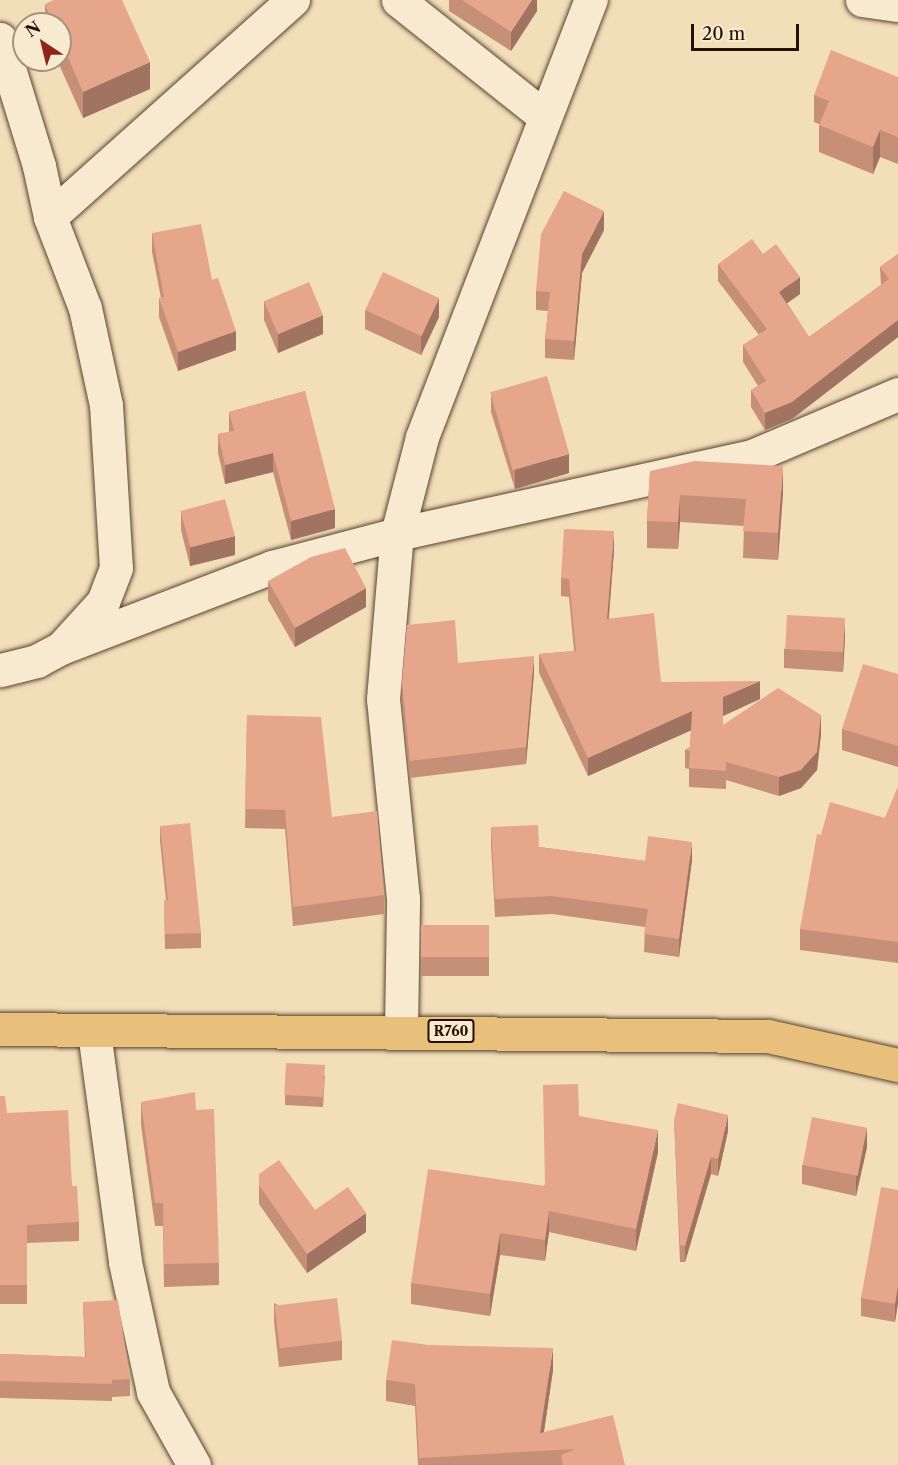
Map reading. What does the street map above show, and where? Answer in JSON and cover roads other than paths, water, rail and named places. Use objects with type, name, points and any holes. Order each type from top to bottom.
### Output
[{"type":"main road","name":"R760","points":[[0,1029],[94,1032],[401,1031],[768,1036],[898,1065]]},
{"type":"street","points":[[50,217],[293,0]]},
{"type":"street","points":[[398,0],[544,116]]},
{"type":"street","points":[[862,0],[898,5]]},
{"type":"street","points":[[401,1031],[403,899],[383,699],[397,534],[422,437],[467,328],[544,116],[581,5]]},
{"type":"street","points":[[1,47],[39,166],[50,217],[85,308],[106,405],[116,568],[103,602],[61,648]]},
{"type":"street","points":[[0,670],[37,661],[61,648],[272,567],[397,534],[752,456],[898,394]]},
{"type":"street","points":[[94,1032],[125,1262],[153,1392],[194,1465]]}]
